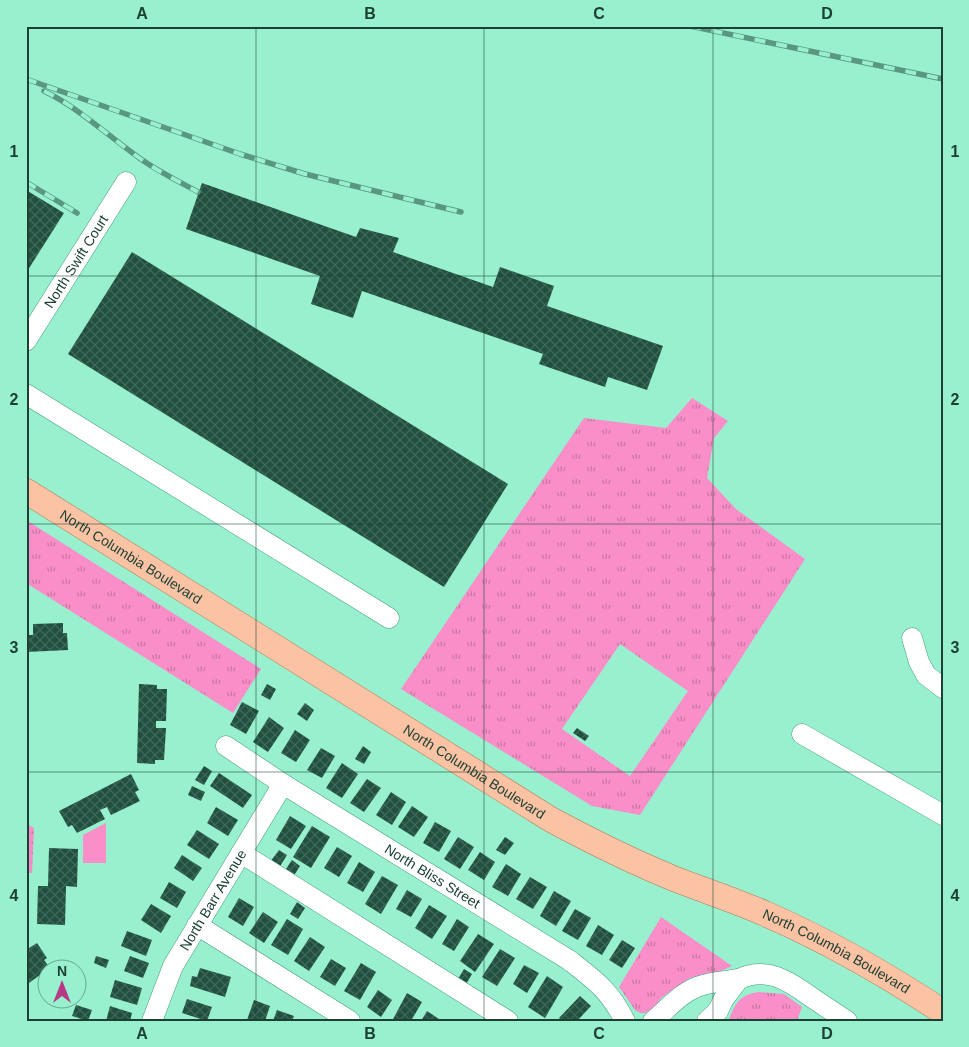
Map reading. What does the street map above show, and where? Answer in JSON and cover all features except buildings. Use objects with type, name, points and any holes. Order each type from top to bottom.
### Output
[{"type":"main road","name":"North Columbia Boulevard","points":[[26,490],[550,819],[637,863],[766,914],[793,927],[855,959],[943,1012]]},
{"type":"street","name":"North Swift Court","points":[[26,341],[126,182]]},
{"type":"street","points":[[26,394],[389,618]]},
{"type":"street","points":[[912,638],[926,675],[943,688]]},
{"type":"street","points":[[802,734],[943,815]]},
{"type":"street","name":"North Bliss Street","points":[[226,746],[283,784],[569,960],[598,982],[617,1005],[625,1021]]},
{"type":"street","name":"North Barr Avenue","points":[[152,1021],[173,966],[283,784]]},
{"type":"street","points":[[242,853],[508,1021]]},
{"type":"street","points":[[197,926],[350,1021]]},
{"type":"street","points":[[653,1021],[675,1012],[692,990],[760,974],[780,977],[847,1021]]},
{"type":"street","points":[[707,1021],[714,1016],[739,979]]},
{"type":"street","points":[[707,985],[716,991],[720,999],[720,1005]]},
{"type":"green space","points":[[692,398],[728,421],[714,438],[707,478],[736,509],[805,559],[640,815],[592,806],[401,689],[584,418],[666,428]],"holes":[[[620,644],[688,691],[630,776],[562,729]]]},
{"type":"green space","points":[[26,520],[261,669],[233,713],[26,583]]},
{"type":"green space","points":[[106,823],[106,863],[83,863],[83,835]]},
{"type":"green space","points":[[26,824],[34,828],[32,873],[26,872]]},
{"type":"green space","points":[[661,917],[732,966],[716,973],[690,978],[661,998],[654,1008],[645,1013],[640,1013],[635,1010],[619,987]]},
{"type":"green space","points":[[758,992],[784,994],[802,1007],[797,1021],[728,1021],[735,1005],[741,998]]},
{"type":"railway","points":[[690,26],[943,79]]},
{"type":"railway","points":[[26,79],[240,154],[305,174],[461,212]]},
{"type":"railway","points":[[44,91],[81,114],[145,162],[198,192]]},
{"type":"railway","points":[[26,182],[77,213]]}]
